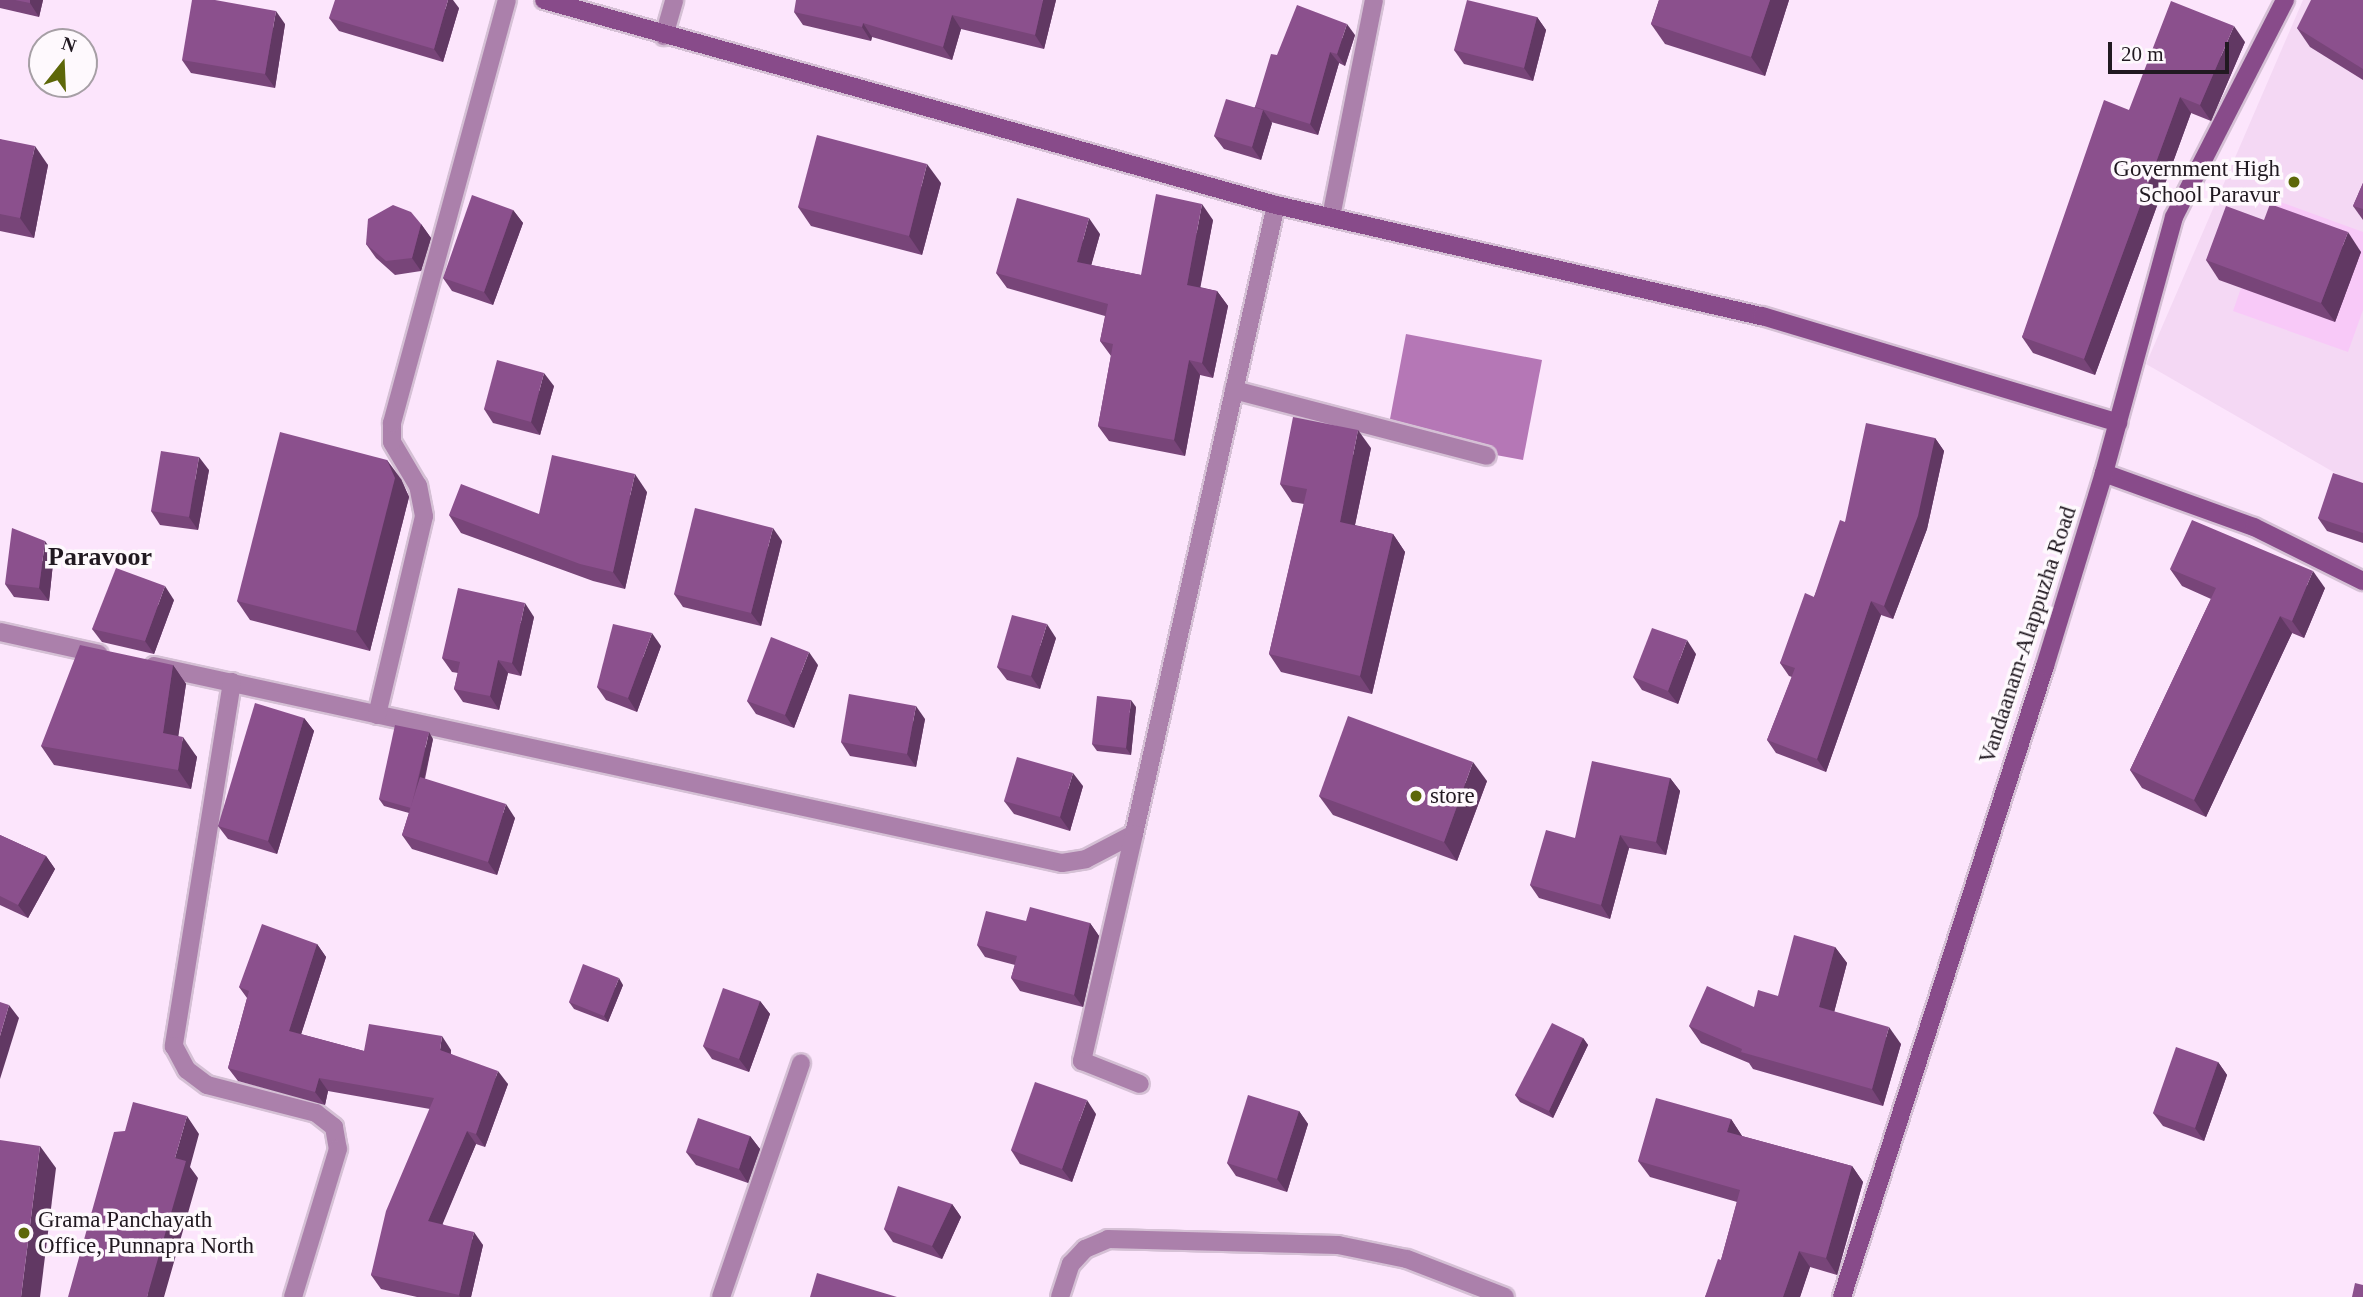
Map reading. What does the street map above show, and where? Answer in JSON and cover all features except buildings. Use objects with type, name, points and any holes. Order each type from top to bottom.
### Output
[{"type":"street","points":[[377,715],[424,516],[418,486],[392,442],[392,423],[507,0]]},
{"type":"street","points":[[544,0],[664,36],[1276,205],[1762,316],[2118,423]]},
{"type":"street","points":[[664,36],[674,0]]},
{"type":"street","points":[[1331,217],[1374,0]]},
{"type":"street","name":"Vandaanam-Alappuzha Road","points":[[1842,1297],[2104,473],[2174,217],[2285,0]]},
{"type":"street","points":[[1140,1084],[1083,1061],[1276,205]]},
{"type":"street","points":[[1234,390],[1487,456]]},
{"type":"street","points":[[2104,473],[2254,527],[2363,581]]},
{"type":"street","points":[[0,632],[1062,863],[1086,859],[1134,834]]},
{"type":"street","points":[[232,682],[174,1046],[187,1070],[207,1084],[316,1113],[334,1127],[338,1149],[293,1297]]},
{"type":"street","points":[[721,1297],[801,1063]]},
{"type":"street","points":[[1060,1297],[1071,1265],[1084,1249],[1108,1239],[1338,1245],[1407,1259],[1505,1297]]},
{"type":"shaded area","name":"Government High School Paravur","points":[[2303,0],[2363,0],[2363,489],[2146,364]]},
{"type":"shaded area","points":[[2272,199],[2363,232],[2363,310],[2348,352],[2233,311]]},
{"type":"shaded area","points":[[1406,334],[1542,360],[1523,460],[1387,435]]},
{"type":"place","name":"Government High School Paravur","points":[[2294,182]]},
{"type":"place","name":"store","points":[[1416,796]]},
{"type":"place","name":"Grama Panchayath Office, Punnapra North","points":[[24,1233]]},
{"type":"district","name":"Paravoor","points":[[100,557]]}]
